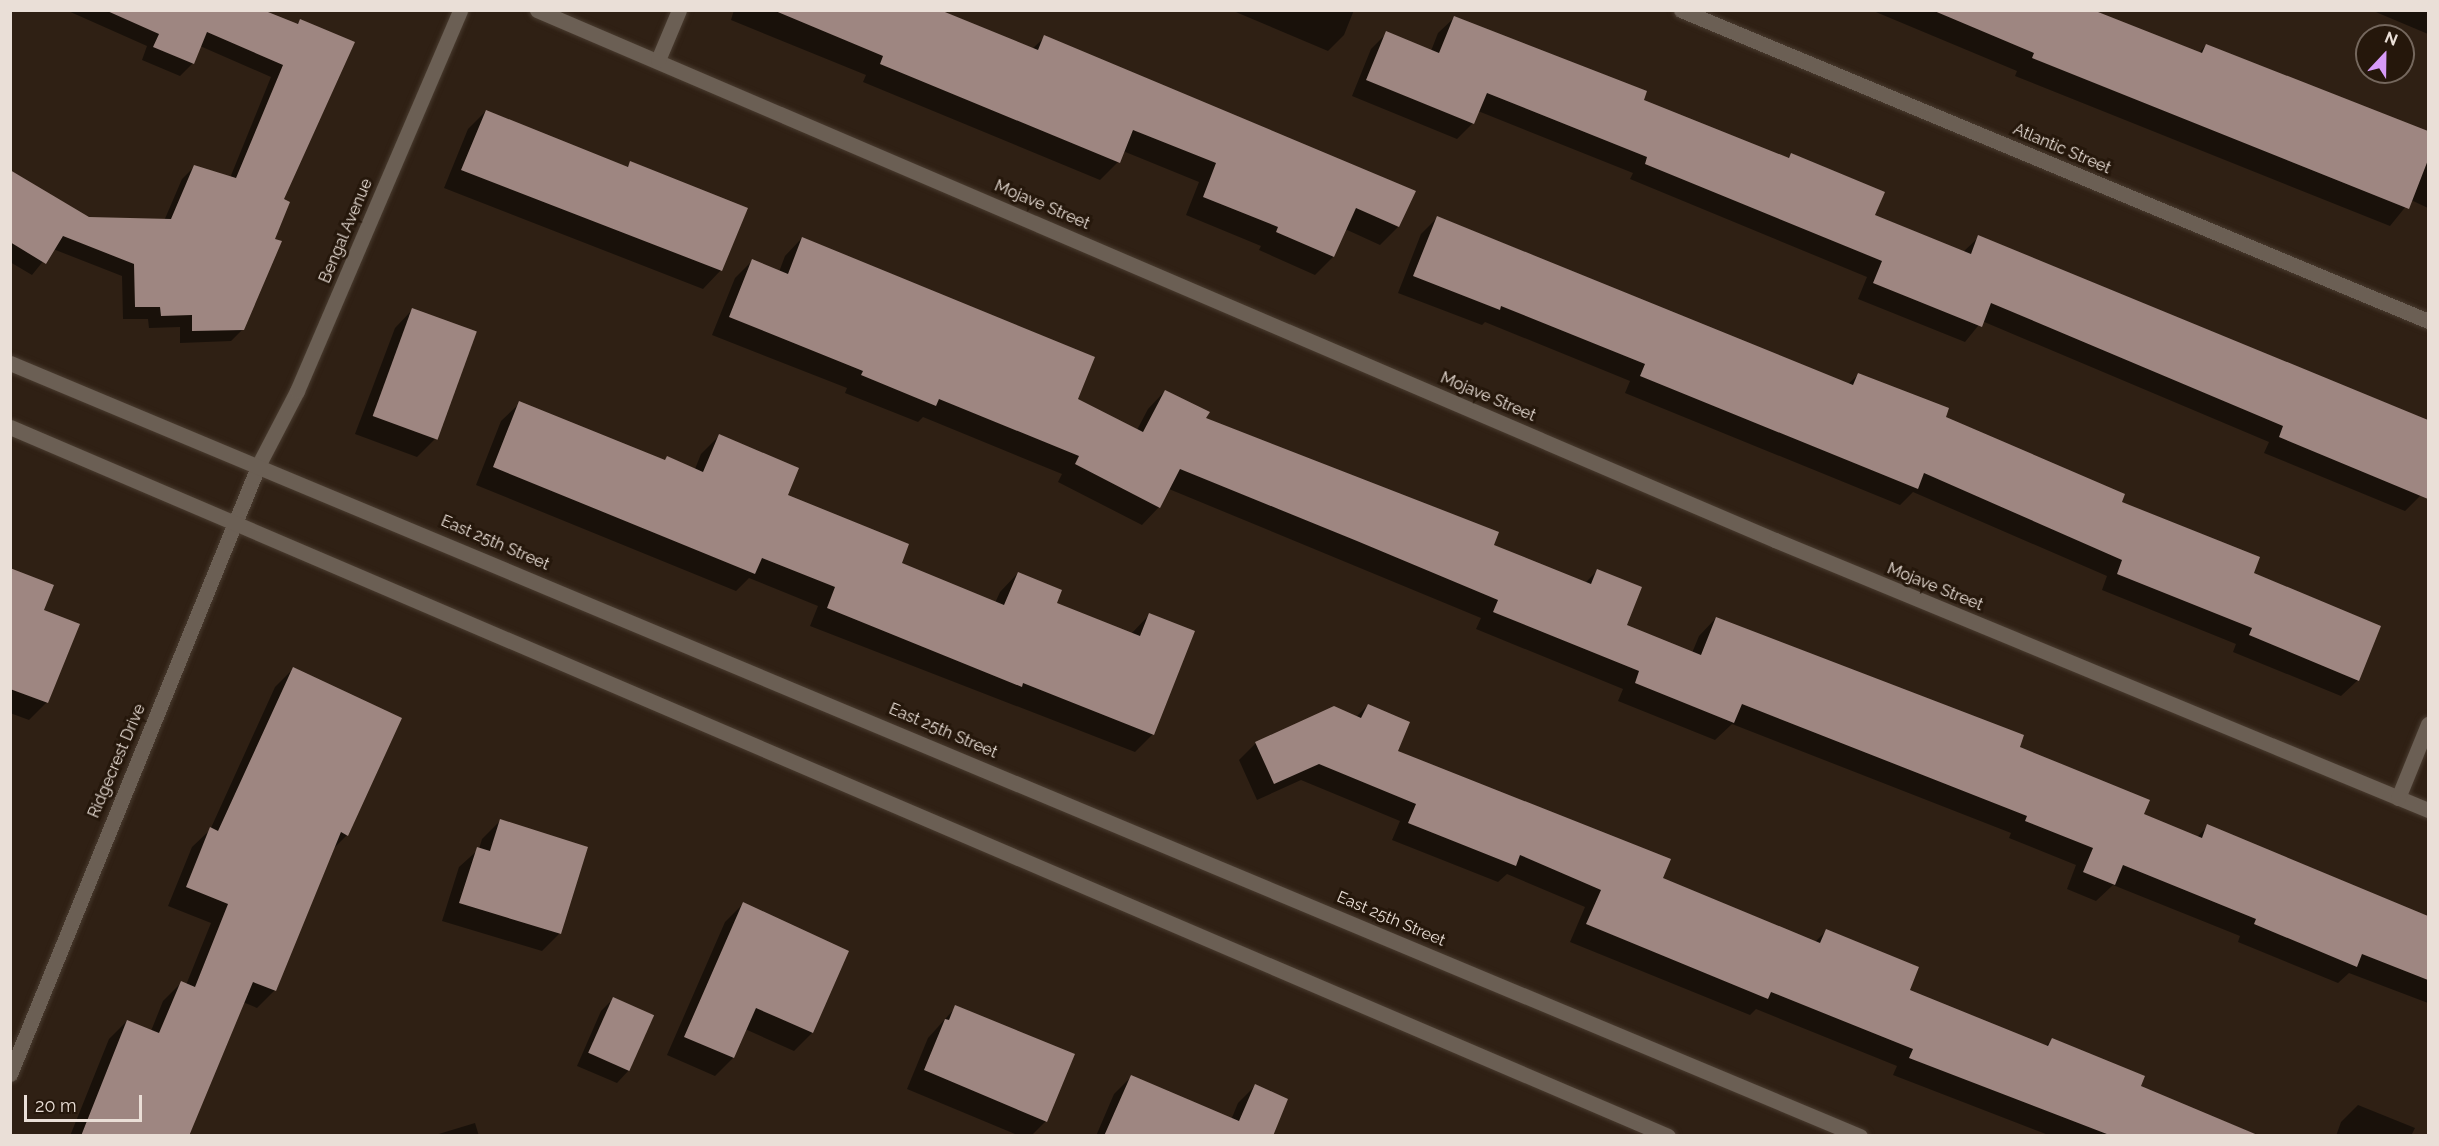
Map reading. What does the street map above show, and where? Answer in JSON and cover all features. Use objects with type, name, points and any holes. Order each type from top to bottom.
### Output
[{"type":"street","name":"Bengal Avenue","points":[[259,464],[297,392],[460,10]]},
{"type":"street","name":"Mojave Street","points":[[537,10],[1775,540],[2428,810]]},
{"type":"street","points":[[658,60],[679,10]]},
{"type":"street","name":"Atlantic Street","points":[[1681,10],[2428,321]]},
{"type":"street","name":"East 25th Street","points":[[10,363],[259,464],[1860,1136]]},
{"type":"street","points":[[10,427],[1668,1136]]},
{"type":"street","name":"Ridgecrest Drive","points":[[10,1074],[259,464]]},
{"type":"street","points":[[2398,798],[2428,724]]},
{"type":"building","points":[[105,10],[263,10],[298,24],[300,19],[355,42],[284,199],[290,202],[275,239],[282,241],[244,330],[192,331],[192,315],[161,316],[160,307],[135,307],[134,264],[63,236],[46,264],[10,242],[10,170],[89,217],[171,219],[194,165],[236,178],[283,65],[207,32],[194,64],[153,47],[159,34]]},
{"type":"building","points":[[773,10],[940,10],[1038,50],[1044,35],[1416,191],[1399,227],[1356,208],[1334,257],[1276,232],[1278,227],[1203,197],[1216,163],[1133,130],[1120,163],[880,64],[883,56]]},
{"type":"building","points":[[1932,10],[2093,10],[2202,53],[2206,44],[2428,131],[2428,160],[2409,209],[2032,58],[2034,53]]},
{"type":"building","points":[[1454,16],[1647,91],[1644,100],[1789,158],[1791,153],[1885,192],[1875,215],[1971,254],[1978,235],[2428,420],[2428,499],[2279,437],[2283,426],[1991,303],[1982,327],[1873,283],[1882,261],[1645,164],[1647,157],[1487,93],[1474,124],[1366,80],[1386,31],[1439,53]]},
{"type":"building","points":[[486,110],[628,167],[630,161],[748,208],[722,271],[461,170]]},
{"type":"building","points":[[1437,216],[1853,385],[1858,373],[1949,408],[1946,417],[2125,494],[2122,502],[2260,557],[2254,573],[2381,626],[2359,681],[2249,635],[2252,628],[2117,574],[2122,560],[1924,473],[1918,489],[1640,376],[1645,364],[1501,306],[1500,310],[1413,276]]},
{"type":"building","points":[[802,237],[1095,357],[1078,399],[1143,432],[1165,390],[1210,412],[1206,418],[1499,532],[1494,545],[1591,584],[1597,569],[1642,587],[1627,625],[1701,655],[1716,617],[2024,735],[2020,747],[2150,800],[2144,814],[2202,838],[2207,824],[2428,916],[2428,980],[2362,954],[2357,967],[2254,924],[2256,919],[2123,865],[2115,885],[2083,872],[2093,848],[2025,821],[2027,816],[1742,704],[1734,723],[1635,683],[1639,671],[1493,612],[1498,600],[1357,541],[1180,469],[1160,508],[1075,464],[1079,456],[939,399],[936,406],[861,375],[863,371],[729,317],[752,259],[788,274]]},
{"type":"building","points":[[412,308],[477,332],[438,440],[373,416]]},
{"type":"building","points":[[519,401],[665,460],[667,456],[703,472],[719,434],[799,468],[788,495],[909,544],[902,563],[1004,605],[1018,572],[1062,590],[1057,603],[1140,636],[1149,613],[1195,631],[1154,735],[1023,683],[1022,687],[827,608],[835,587],[762,558],[755,574],[493,467]]},
{"type":"building","points":[[10,568],[54,585],[44,610],[80,624],[48,703],[10,689]]},
{"type":"building","points":[[293,667],[402,718],[348,836],[341,832],[276,991],[253,982],[189,1136],[81,1136],[127,1020],[159,1033],[181,981],[195,987],[228,904],[186,887],[210,827],[218,831]]},
{"type":"building","points":[[1368,704],[1410,722],[1398,751],[1671,859],[1663,878],[1820,943],[1826,929],[1919,967],[1910,990],[2048,1046],[2052,1038],[2145,1076],[2141,1086],[2260,1136],[2112,1136],[1909,1058],[1913,1049],[1771,992],[1768,999],[1586,924],[1601,890],[1520,855],[1516,866],[1408,823],[1416,804],[1319,764],[1274,784],[1255,742],[1334,706],[1361,718]]},
{"type":"building","points":[[500,819],[588,847],[561,934],[459,903],[477,847],[490,851]]},
{"type":"building","points":[[743,902],[849,951],[813,1033],[756,1008],[734,1058],[684,1037]]},
{"type":"building","points":[[613,997],[654,1015],[629,1071],[588,1053]]},
{"type":"building","points":[[955,1005],[1075,1054],[1047,1122],[924,1070],[945,1019],[949,1020]]},
{"type":"building","points":[[1131,1075],[1239,1121],[1255,1084],[1288,1099],[1273,1136],[1104,1136]]}]
